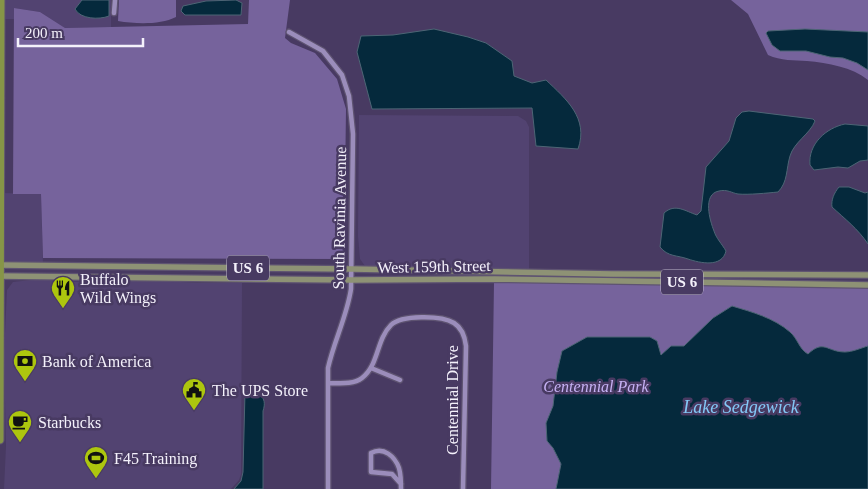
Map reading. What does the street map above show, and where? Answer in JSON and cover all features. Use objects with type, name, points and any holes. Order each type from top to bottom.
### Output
[{"type":"highway","points":[[0,440],[1,0]]},
{"type":"main road","name":"West 159th Street","points":[[0,265],[810,276],[868,275]]},
{"type":"main road","name":"West 159th Street","points":[[0,276],[352,280],[495,279],[868,285]]},
{"type":"main road","points":[[809,284],[810,276]]},
{"type":"street","points":[[114,13],[115,0]]},
{"type":"street","name":"South Ravinia Avenue","points":[[289,32],[323,51],[342,74],[349,96],[352,134],[352,280],[348,307],[328,368],[328,489]]},
{"type":"street","name":"Centennial Drive","points":[[371,368],[382,338],[393,324],[399,320],[406,318],[447,320],[455,323],[460,328],[465,339],[463,489]]},
{"type":"street","points":[[328,383],[360,380],[371,368],[400,380]]},
{"type":"street","points":[[383,451],[392,456],[399,468],[401,486],[392,474],[371,472],[372,453],[383,451]]},
{"type":"shaded area","points":[[0,0],[111,0],[111,27],[65,28],[40,12],[14,8],[14,19],[0,19]]},
{"type":"shaded area","points":[[359,115],[518,116],[526,121],[529,127],[529,269],[365,266],[360,259],[358,236]]},
{"type":"shaded area","points":[[2,193],[41,194],[43,265],[2,264]]},
{"type":"shaded area","points":[[40,279],[66,282],[148,280],[242,283],[241,474],[239,480],[231,489],[4,489],[6,446],[4,355],[7,290],[13,282]]},
{"type":"green space","points":[[119,0],[176,0],[176,17],[170,20],[148,23],[118,21]]},
{"type":"green space","points":[[249,0],[290,0],[285,38],[291,43],[315,53],[337,79],[346,109],[344,259],[43,258],[41,194],[13,194],[14,8],[40,12],[65,28],[248,24]]},
{"type":"green space","points":[[731,0],[868,0],[868,80],[855,72],[831,64],[783,59],[768,55],[748,14]]},
{"type":"green space","name":"Lake Sedgewick","points":[[527,281],[868,288],[868,489],[491,489],[494,282]]},
{"type":"water","points":[[82,0],[109,0],[109,16],[95,18],[81,15],[75,9]]},
{"type":"water","points":[[236,0],[242,3],[241,15],[185,15],[181,11],[183,6],[206,1]]},
{"type":"water","points":[[434,29],[486,43],[512,61],[514,76],[532,83],[546,80],[574,110],[580,128],[581,138],[578,149],[536,146],[532,108],[372,109],[357,52],[361,36],[393,35]]},
{"type":"water","points":[[805,29],[868,32],[868,70],[857,63],[843,58],[806,51],[780,51],[772,45],[766,33],[768,31]]},
{"type":"water","points":[[749,111],[813,119],[815,121],[810,130],[792,151],[785,180],[778,192],[736,194],[719,191],[710,197],[711,221],[716,236],[726,251],[720,260],[704,263],[666,253],[660,247],[664,213],[676,208],[697,215],[701,211],[706,167],[729,141],[736,118],[742,112]]},
{"type":"water","points":[[845,124],[868,126],[868,160],[860,161],[848,168],[838,167],[814,170],[810,165],[810,157],[815,144],[831,129]]},
{"type":"water","points":[[839,187],[849,187],[865,193],[868,192],[868,244],[856,229],[832,207],[833,197]]},
{"type":"water","name":"Lake Sedgewick","points":[[732,306],[762,316],[784,327],[808,354],[818,347],[845,352],[868,346],[868,489],[556,489],[561,464],[547,441],[546,423],[553,406],[557,372],[562,351],[587,337],[650,337],[657,341],[661,355],[671,346],[684,346],[713,318]]},
{"type":"water","points":[[245,392],[258,394],[263,398],[264,402],[263,489],[234,489],[241,481],[243,472]]},
{"type":"place","name":"Buffalo Wild Wings","points":[[63,309]]},
{"type":"place","name":"Bank of America","points":[[25,382]]},
{"type":"place","name":"The UPS Store","points":[[194,411]]},
{"type":"place","name":"Starbucks","points":[[20,443]]},
{"type":"place","name":"F45 Training","points":[[96,479]]},
{"type":"park label","name":"Centennial Park","points":[[596,386]]}]
